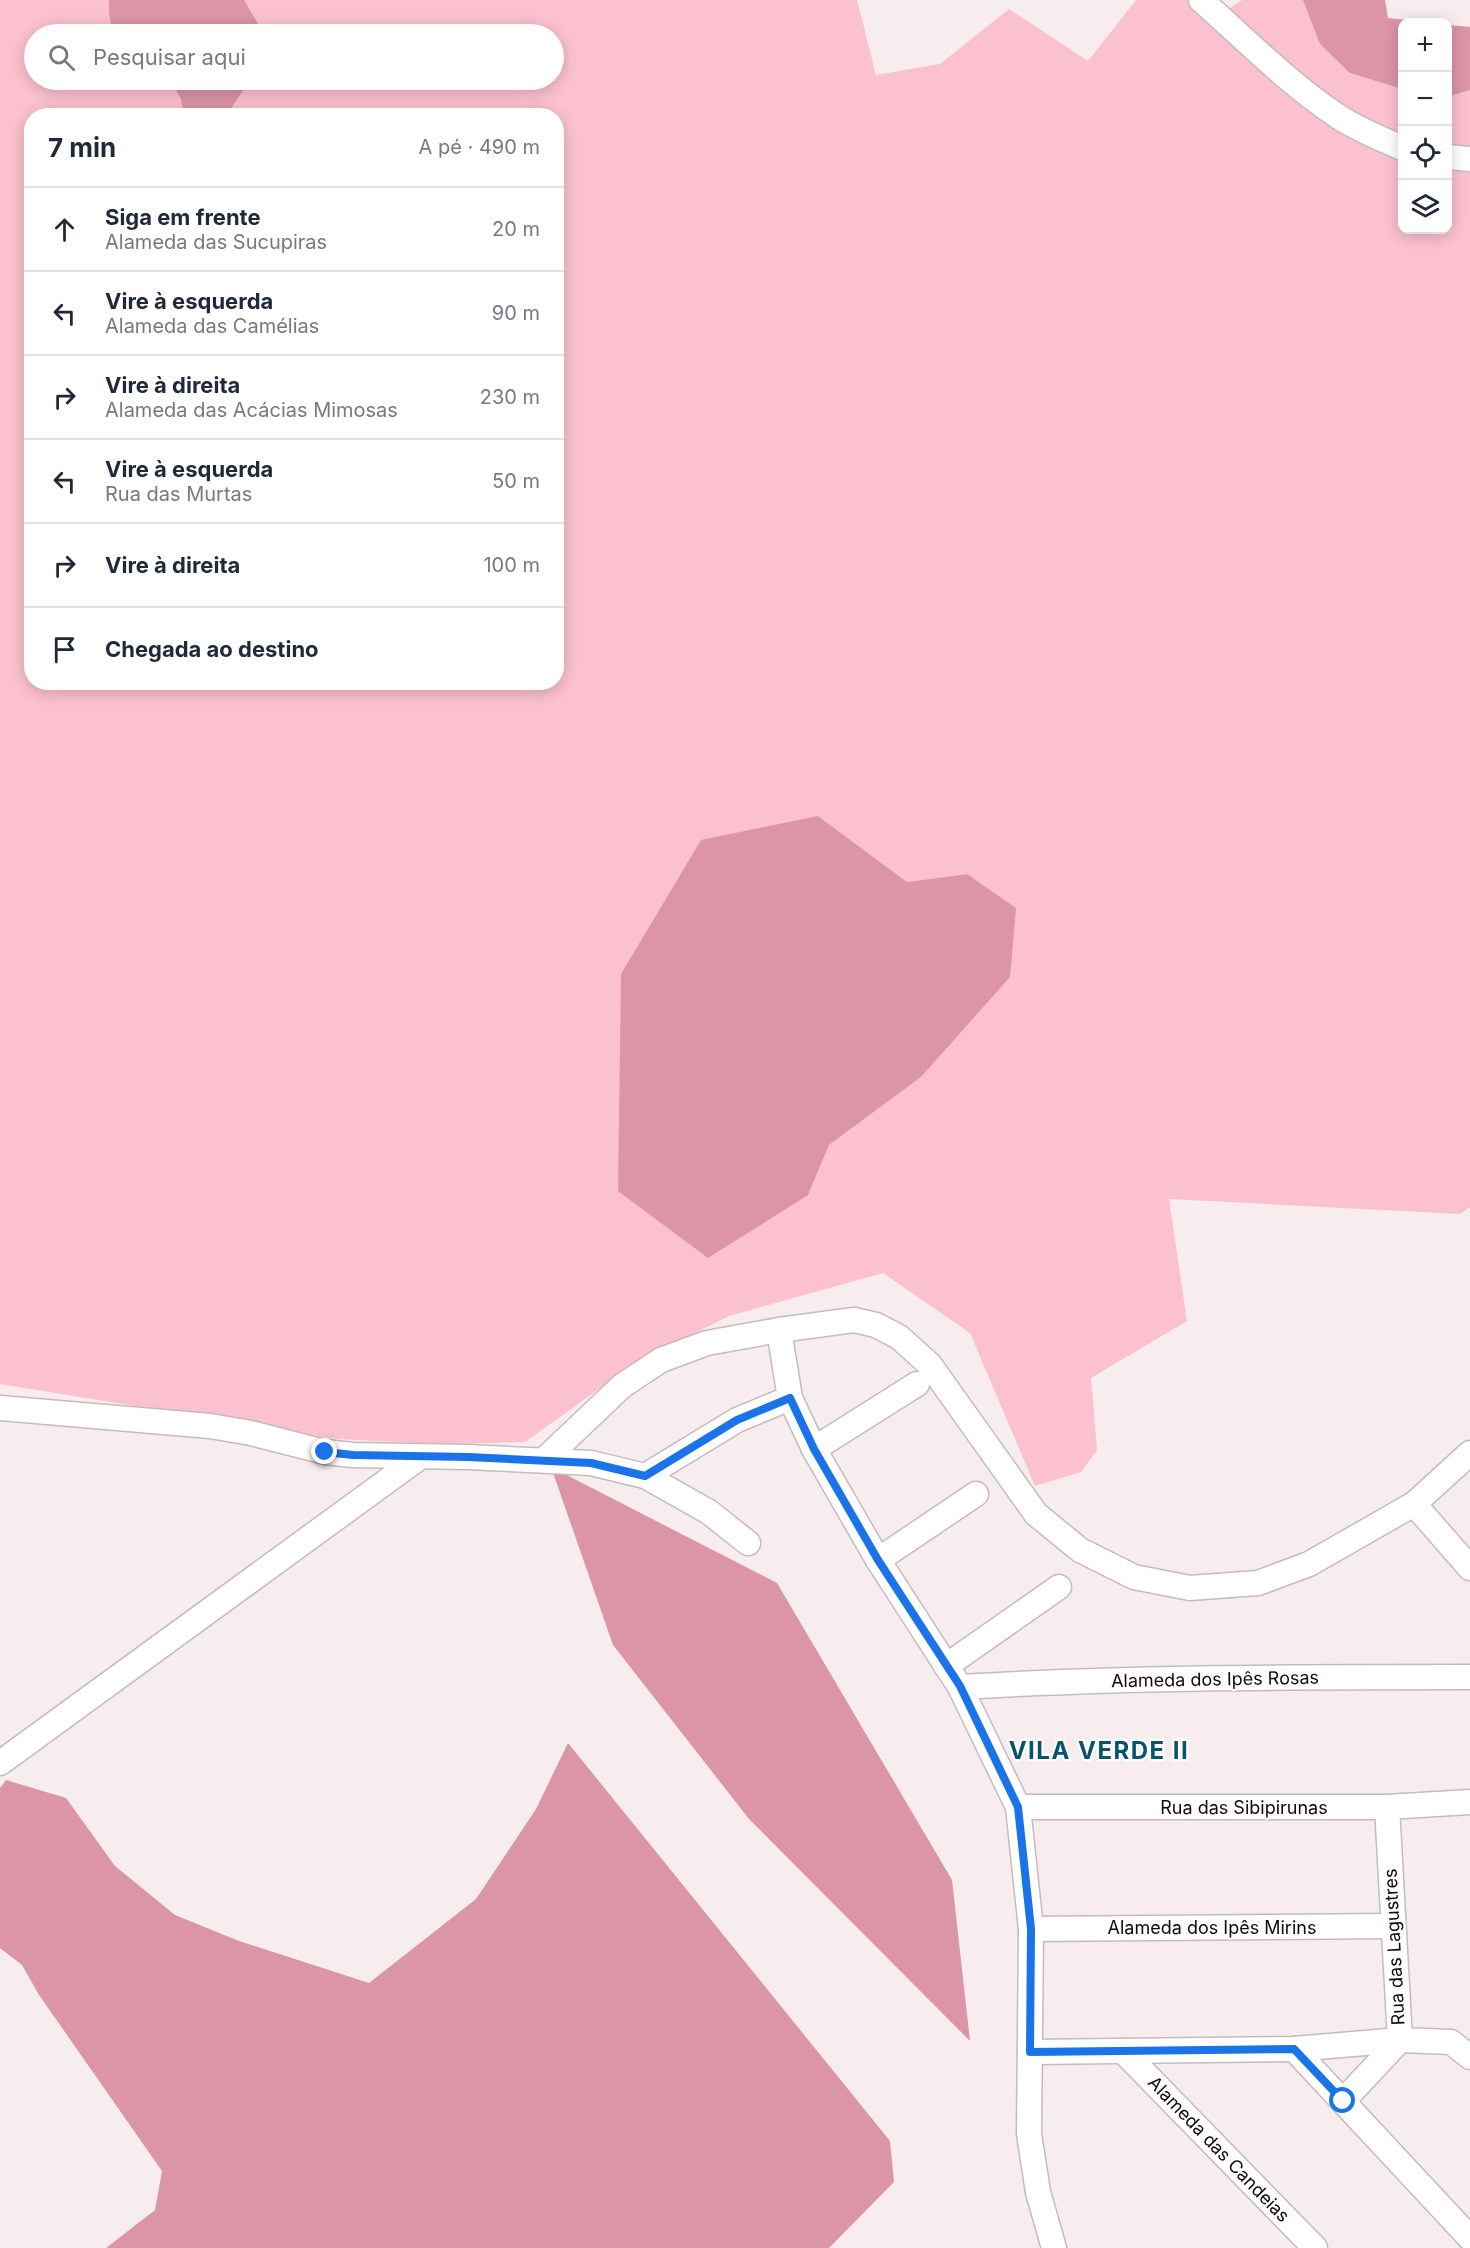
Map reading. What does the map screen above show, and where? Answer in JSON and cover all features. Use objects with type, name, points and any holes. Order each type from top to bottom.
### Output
[{"type":"street","points":[[1201,0],[1271,63],[1336,115],[1366,133],[1398,146]]},
{"type":"street","points":[[1452,157],[1470,159]]},
{"type":"street","points":[[545,1459],[622,1386],[661,1360],[707,1342],[854,1320],[876,1325],[899,1337],[930,1365],[1036,1514],[1080,1550],[1134,1577],[1190,1588],[1258,1583],[1309,1564],[1414,1504],[1470,1453]]},
{"type":"street","points":[[779,1330],[790,1398],[814,1449],[878,1560],[960,1686],[1018,1807],[1031,1929],[1029,2134],[1038,2192],[1054,2248]]},
{"type":"street","points":[[814,1449],[917,1384]]},
{"type":"street","points":[[645,1476],[737,1420],[790,1398]]},
{"type":"street","points":[[0,1407],[210,1426],[252,1433],[325,1452],[353,1455],[545,1459],[591,1463],[645,1476],[709,1512],[748,1543]]},
{"type":"street","points":[[0,1763],[420,1457]]},
{"type":"street","points":[[878,1560],[976,1494]]},
{"type":"street","points":[[1414,1504],[1470,1568]]},
{"type":"street","points":[[946,1666],[1059,1587]]},
{"type":"street","name":"Alameda dos Ipês Rosas","points":[[960,1686],[1055,1682],[1470,1677]]},
{"type":"street","name":"Rua das Sibipirunas","points":[[1018,1807],[1387,1807],[1470,1802]]},
{"type":"street","name":"Rua das Lagustres","points":[[1343,2101],[1400,2040],[1387,1807]]},
{"type":"street","name":"Alameda dos Ipês Mirins","points":[[1031,1929],[1393,1926]]},
{"type":"street","points":[[1030,2052],[1294,2049],[1400,2040],[1451,2043],[1470,2057]]},
{"type":"street","points":[[1294,2049],[1470,2238]]},
{"type":"street","name":"Alameda das Candeias","points":[[1123,2050],[1315,2248]]},
{"type":"shaded area","points":[[0,0],[857,0],[876,75],[940,64],[1009,9],[1088,61],[1136,0],[1219,0],[1230,8],[1242,0],[1306,0],[1350,73],[1398,88],[1398,234],[1452,234],[1452,96],[1470,90],[1470,1207],[1460,1214],[1169,1199],[1187,1321],[1091,1378],[1097,1450],[1081,1472],[1035,1486],[970,1333],[883,1273],[729,1316],[638,1361],[525,1442],[439,1444],[338,1439],[0,1384]],"holes":[[[818,816],[907,882],[967,874],[921,1077],[829,1145],[808,1195]]]},
{"type":"shaded area","points":[[109,0],[244,0],[258,24],[111,24]]},
{"type":"shaded area","points":[[1303,0],[1385,0],[1388,18],[1398,19],[1398,88],[1350,73],[1320,44]]},
{"type":"shaded area","points":[[1452,25],[1470,27],[1470,90],[1452,96]]},
{"type":"shaded area","points":[[176,90],[243,90],[231,108],[183,108]]},
{"type":"shaded area","points":[[818,816],[907,882],[967,874],[1016,908],[1010,977],[921,1077],[829,1145],[808,1195],[708,1258],[618,1191],[621,974],[701,840]]},
{"type":"shaded area","points":[[551,1467],[777,1583],[952,1880],[970,2041],[749,1819],[613,1645]]},
{"type":"shaded area","points":[[568,1743],[890,2141],[894,2182],[829,2248],[106,2248],[155,2210],[162,2171],[39,1995],[22,1965],[0,1948],[0,1788],[6,1780],[66,1798],[115,1866],[175,1915],[239,1941],[369,1983],[476,1899],[536,1809]]},
{"type":"district","name":"VILA VERDE II","points":[[1099,1750]]},
{"type":"route","points":[[325,1452],[353,1455],[545,1459],[591,1463],[645,1476],[737,1420],[790,1398],[814,1449],[878,1560],[960,1686],[1018,1807],[1031,1929],[1030,2052],[1294,2049],[1343,2101]]}]
